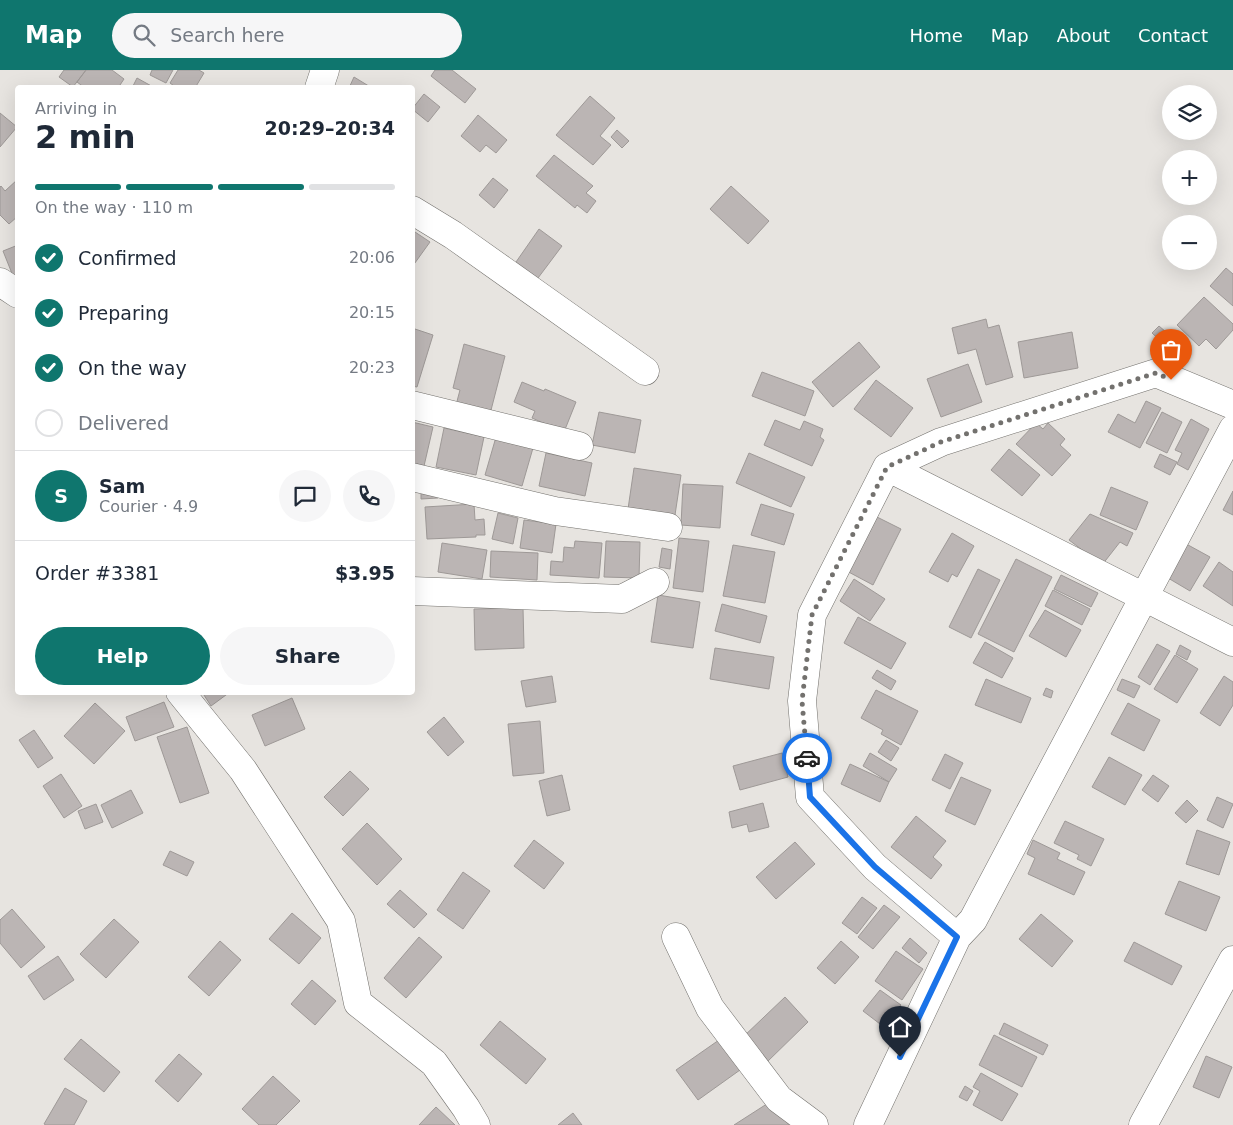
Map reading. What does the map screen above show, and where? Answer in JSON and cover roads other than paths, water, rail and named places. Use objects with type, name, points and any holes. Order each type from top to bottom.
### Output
[{"type":"street","points":[[320,85],[326,70]]},
{"type":"street","points":[[415,212],[453,235],[645,371]]},
{"type":"street","points":[[0,282],[15,292]]},
{"type":"street","points":[[957,937],[875,867],[810,797],[802,701],[812,615],[887,467],[941,442],[1156,373],[1233,405]]},
{"type":"street","points":[[415,406],[579,446]]},
{"type":"street","points":[[868,1125],[957,937],[972,920],[1233,429]]},
{"type":"street","points":[[887,467],[1233,642]]},
{"type":"street","points":[[415,478],[555,511],[668,527]]},
{"type":"street","points":[[415,591],[622,599],[655,582]]},
{"type":"street","points":[[182,695],[243,770],[341,921],[358,1004],[434,1063],[476,1125]]},
{"type":"street","points":[[676,937],[710,1008],[779,1099],[814,1125]]},
{"type":"street","points":[[1143,1125],[1233,960]]}]
